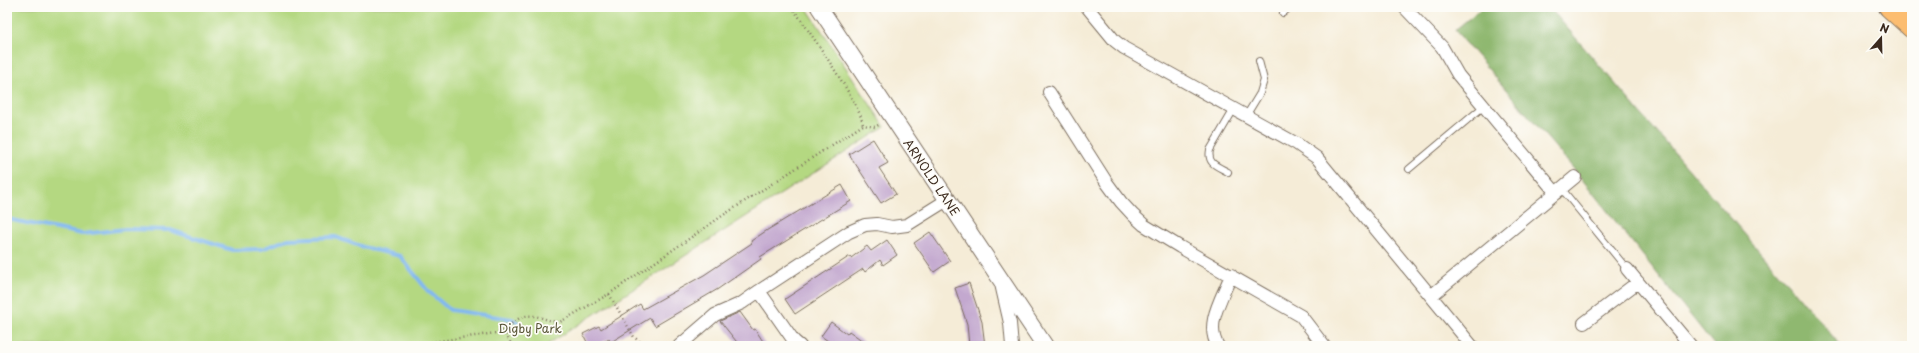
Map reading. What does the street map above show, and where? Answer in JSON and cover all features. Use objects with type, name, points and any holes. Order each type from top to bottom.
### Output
[{"type":"main road","points":[[1889,7],[1912,28]]},
{"type":"street","name":"ARNOLD LANE","points":[[819,7],[1045,346]]},
{"type":"street","points":[[1087,7],[1115,41],[1124,48],[1297,144],[1317,158],[1472,346]]},
{"type":"street","points":[[1404,7],[1442,48],[1458,75],[1558,190]]},
{"type":"street","points":[[1049,92],[1107,183],[1120,202],[1133,215],[1144,225],[1180,247],[1301,316],[1324,346]]},
{"type":"street","points":[[1431,296],[1575,177]]},
{"type":"street","points":[[678,346],[714,315],[742,303],[849,232],[864,225],[877,224],[892,227],[907,225],[947,200]]},
{"type":"street","points":[[1627,268],[1691,346]]},
{"type":"street","points":[[1218,346],[1213,338],[1214,319],[1231,275]]},
{"type":"street","points":[[1000,279],[1010,323],[1012,346]]},
{"type":"street","points":[[1584,322],[1638,282]]},
{"type":"street","points":[[759,291],[794,341],[800,346]]},
{"type":"lane","points":[[1282,13],[1290,7]]},
{"type":"lane","points":[[1246,116],[1260,93],[1264,80],[1259,61]]},
{"type":"lane","points":[[1409,169],[1484,106]]},
{"type":"lane","points":[[1228,172],[1211,163],[1209,157],[1210,150],[1234,109]]},
{"type":"lane","points":[[1558,190],[1627,268]]},
{"type":"path","points":[[792,7],[839,79],[863,120],[863,125]]},
{"type":"path","points":[[403,346],[496,333],[504,330],[525,316],[534,316],[552,322],[560,322],[609,294],[722,216],[863,125],[875,127]]},
{"type":"path","points":[[609,294],[634,337],[645,346]]},
{"type":"path","points":[[504,330],[508,335],[510,342],[507,346]]},
{"type":"green space","name":"Digby Park","points":[[7,7],[806,7],[885,127],[545,346],[7,346]]},
{"type":"green space","points":[[1483,7],[1549,7],[1841,346],[1715,346],[1573,168],[1455,30]]},
{"type":"building","points":[[873,139],[888,163],[879,168],[896,194],[881,203],[849,154]]},
{"type":"building","points":[[842,185],[851,201],[760,257],[761,259],[718,289],[655,326],[650,318],[611,342],[609,339],[595,346],[589,346],[583,334],[599,326],[601,329],[640,304],[643,309],[704,275],[752,243],[751,241],[769,229]]},
{"type":"building","points":[[930,232],[950,261],[934,272],[914,243]]},
{"type":"building","points":[[887,240],[897,255],[883,265],[880,260],[865,272],[863,269],[795,314],[785,299],[850,256],[851,258],[867,246],[871,251]]},
{"type":"building","points":[[969,283],[982,322],[985,346],[969,346],[967,324],[955,288]]},
{"type":"building","points":[[740,312],[753,330],[755,329],[766,346],[740,346],[720,321]]},
{"type":"building","points":[[831,322],[847,334],[849,331],[870,346],[835,346],[821,336]]},
{"type":"waterway","points":[[7,219],[82,234],[126,229],[170,230],[232,250],[262,249],[288,239],[335,237],[363,247],[400,256],[428,291],[450,310],[512,319],[521,325]]}]
